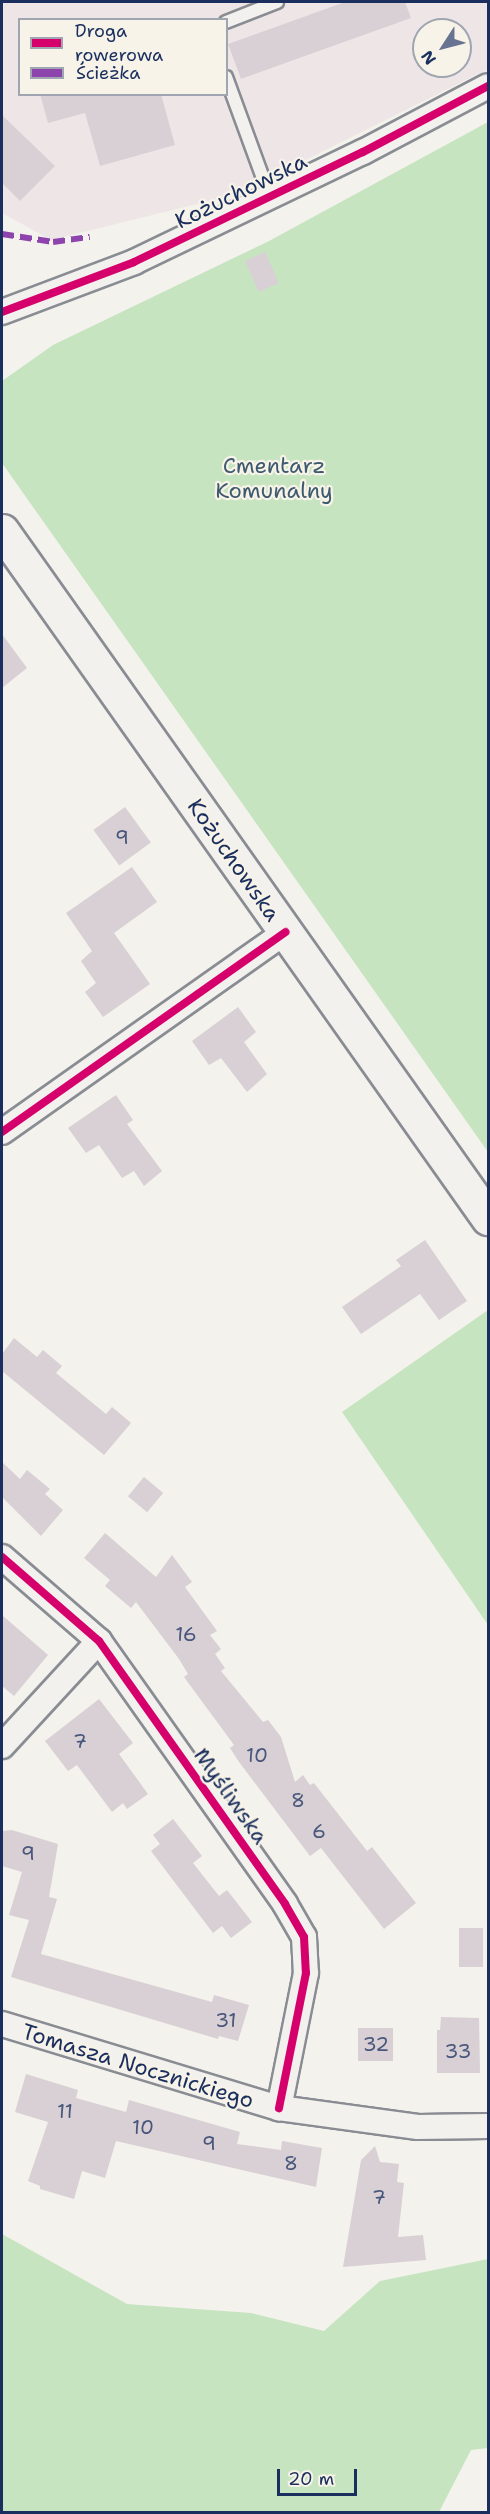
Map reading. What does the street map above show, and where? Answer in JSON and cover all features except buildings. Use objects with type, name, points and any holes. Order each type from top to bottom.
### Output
[{"type":"main road","name":"Kożuchowska","points":[[2,531],[489,1218]]},
{"type":"street","name":"Kożuchowska","points":[[2,312],[134,262],[270,197],[489,86]]},
{"type":"street","points":[[2,1132],[285,932]]},
{"type":"street","name":"Myśliwska","points":[[2,1557],[99,1641],[285,1904],[304,1937],[306,1973],[279,2108]]},
{"type":"street","points":[[2,1746],[99,1641]]},
{"type":"street","name":"Tomasza Nocznickiego","points":[[2,2024],[279,2108],[418,2127],[489,2126]]},
{"type":"lane","points":[[228,21],[277,2]]},
{"type":"lane","points":[[228,82],[270,197]]},
{"type":"shaded area","points":[[2,2],[488,2],[488,69],[472,77],[472,18],[412,18],[412,78],[470,78],[238,194],[51,240],[2,213]]},
{"type":"green space","name":"Cmentarz Komunalny","points":[[488,122],[488,1152],[2,463],[2,381],[53,345],[269,241]]},
{"type":"green space","points":[[488,1310],[488,1625],[342,1412]]},
{"type":"green space","points":[[2,2234],[127,2304],[251,2313],[324,2331],[380,2281],[488,2259],[488,2448],[471,2450],[439,2512],[2,2512]]},
{"type":"marked path","points":[[2,234],[53,242],[90,237]]},
{"type":"cycle path","points":[[2,312],[134,262],[363,152],[488,86]]},
{"type":"cycle path","points":[[2,1132],[285,932]]},
{"type":"cycle path","points":[[2,1557],[99,1641],[285,1904],[304,1937],[306,1973],[279,2108]]}]
